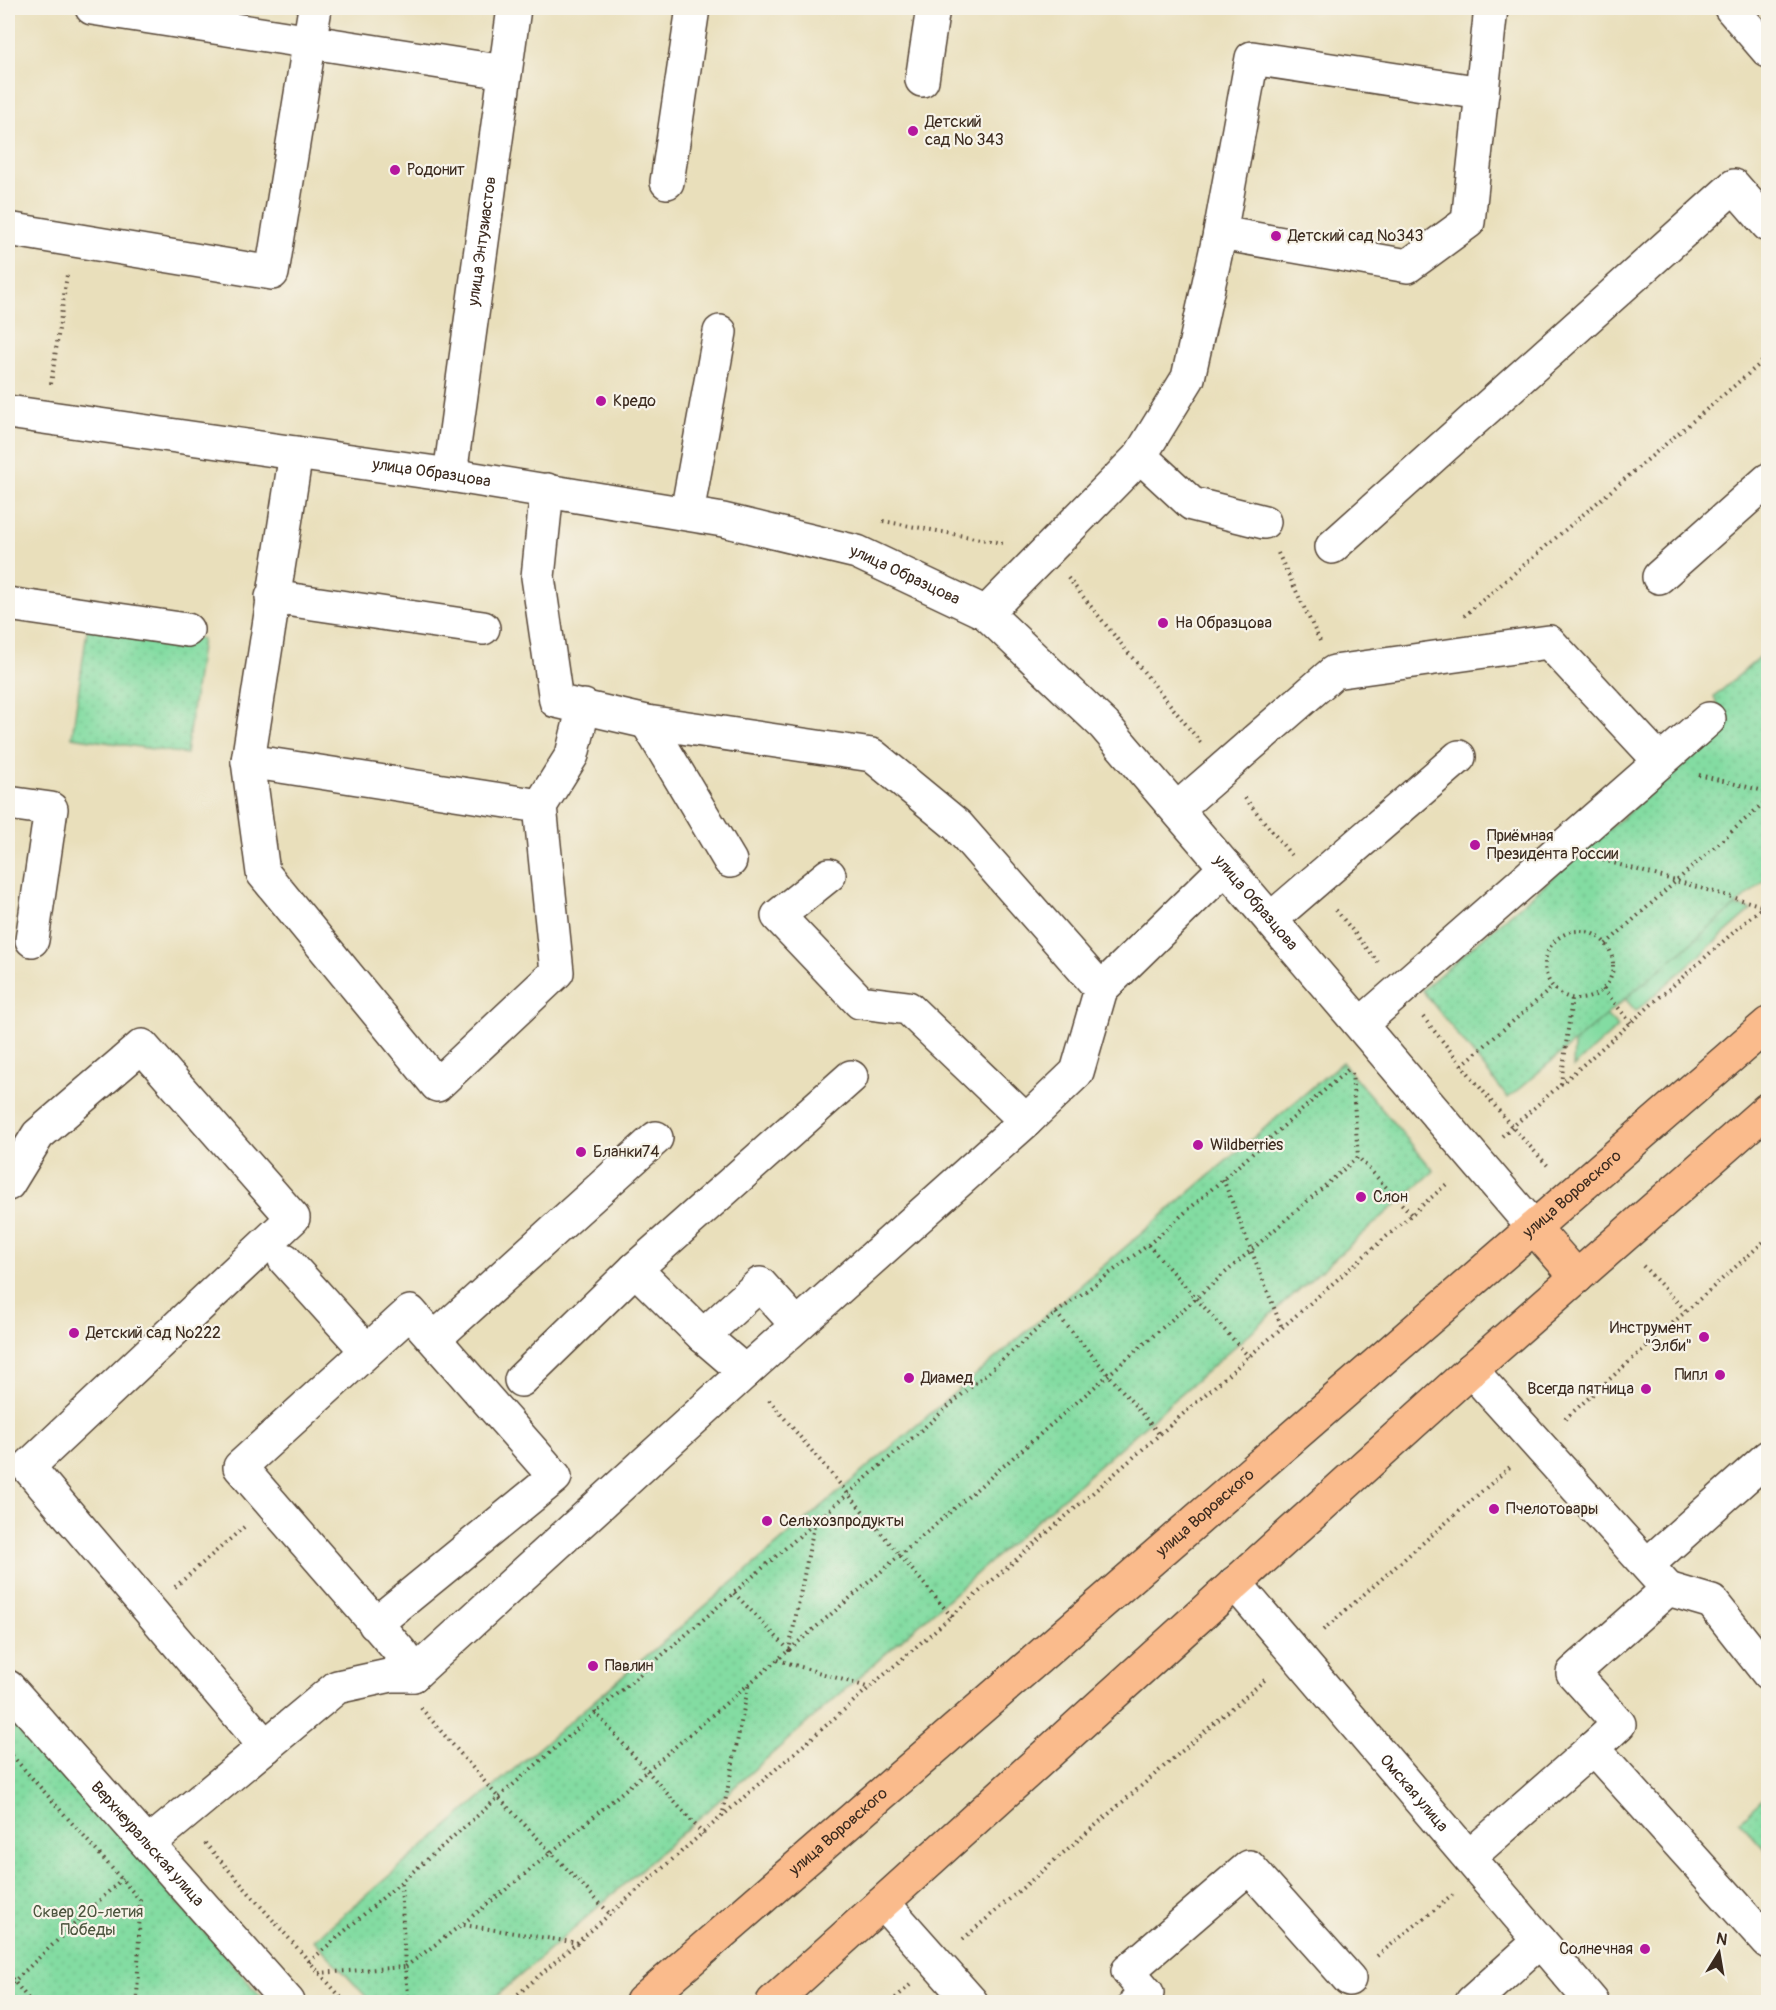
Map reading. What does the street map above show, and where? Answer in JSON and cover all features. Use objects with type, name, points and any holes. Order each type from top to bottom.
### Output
[{"type":"main road","name":"улица Воровского","points":[[642,2002],[1768,1024]]},
{"type":"main road","points":[[773,2002],[1471,1370],[1768,1110]]},
{"type":"main road","points":[[1534,1228],[1577,1277]]},
{"type":"street","points":[[92,8],[505,72]]},
{"type":"street","points":[[8,229],[272,273],[315,8]]},
{"type":"street","name":"улица Энтузиастов","points":[[450,475],[514,8]]},
{"type":"street","points":[[667,182],[693,8]]},
{"type":"street","points":[[922,80],[933,8]]},
{"type":"street","points":[[1220,233],[1408,266],[1468,222],[1491,8]]},
{"type":"street","points":[[1731,8],[1768,51]]},
{"type":"street","points":[[986,613],[1140,456],[1188,378],[1220,233],[1252,58],[1482,93]]},
{"type":"street","points":[[1332,547],[1734,186],[1768,225]]},
{"type":"street","points":[[687,513],[720,332]]},
{"type":"street","name":"улица Образцова","points":[[8,412],[450,475],[687,513],[857,552],[986,613],[1104,725],[1534,1228]]},
{"type":"street","points":[[296,453],[248,761],[262,873],[437,1085],[557,972],[540,806],[572,754],[584,706]]},
{"type":"street","points":[[1140,456],[1192,504],[1264,522]]},
{"type":"street","points":[[1659,577],[1768,480]]},
{"type":"street","points":[[547,490],[538,578],[556,701],[647,722],[872,754],[957,825],[1101,989]]},
{"type":"street","points":[[272,597],[483,628]]},
{"type":"street","points":[[8,604],[187,630]]},
{"type":"street","points":[[1177,809],[1334,672],[1549,642],[1675,767]]},
{"type":"street","points":[[1360,1024],[1400,989],[1675,767],[1709,719]]},
{"type":"street","points":[[647,722],[730,861]]},
{"type":"street","points":[[1271,919],[1459,757]]},
{"type":"street","points":[[248,761],[540,806]]},
{"type":"street","points":[[8,802],[51,808],[32,940]]},
{"type":"street","points":[[148,1844],[337,1687],[403,1675],[1026,1121],[1077,1072],[1101,989],[1226,867]]},
{"type":"street","points":[[829,875],[778,916],[860,1002],[908,1008],[1026,1121]]},
{"type":"street","points":[[8,1184],[38,1135],[142,1046],[293,1218],[28,1467],[266,1747]]},
{"type":"street","points":[[521,1380],[635,1269],[851,1077]]},
{"type":"street","points":[[434,1339],[656,1138]]},
{"type":"street","points":[[285,1260],[367,1351]]},
{"type":"street","points":[[635,1269],[703,1336],[745,1372]]},
{"type":"street","points":[[703,1336],[760,1284],[797,1325]]},
{"type":"street","points":[[375,1624],[555,1477],[410,1312],[240,1467],[375,1624],[402,1655],[403,1675]]},
{"type":"street","points":[[1471,1370],[1658,1577],[1712,1602],[1768,1673]]},
{"type":"street","points":[[1468,1857],[1619,1724],[1573,1673],[1768,1457]]},
{"type":"street","name":"Омская улица","points":[[1235,1583],[1592,2002]]},
{"type":"street","name":"Верхнеуральская улица","points":[[8,1687],[288,2002]]},
{"type":"street","points":[[1593,1748],[1768,1942]]},
{"type":"street","points":[[1136,2002],[1147,1993],[1128,1971],[1249,1867],[1349,1979]]},
{"type":"street","points":[[882,1903],[971,2002]]},
{"type":"street","points":[[1472,2002],[1540,1941]]},
{"type":"path","points":[[50,388],[73,239]]},
{"type":"path","points":[[1456,624],[1768,357]]},
{"type":"path","points":[[875,520],[1047,551],[1512,1127]]},
{"type":"path","points":[[1264,522],[1334,672]]},
{"type":"path","points":[[1675,767],[1768,792]]},
{"type":"path","points":[[1606,944],[1768,799]]},
{"type":"path","points":[[1603,860],[1764,906]]},
{"type":"path","points":[[1497,1140],[1768,902]]},
{"type":"path","points":[[1581,931],[1592,933],[1606,944],[1613,958],[1613,969],[1603,989],[1583,999],[1572,998],[1553,987],[1547,976],[1546,954],[1560,937],[1570,932],[1581,931]]},
{"type":"path","points":[[1462,1065],[1553,987]]},
{"type":"path","points":[[1603,989],[1631,1023]]},
{"type":"path","points":[[1561,1085],[1572,998]]},
{"type":"path","points":[[309,1962],[497,1796],[849,1495],[1056,1313],[1148,1245],[1352,1066],[1358,1157],[1412,1215]]},
{"type":"path","points":[[318,1973],[405,1967],[463,1925],[778,1660],[1358,1157]]},
{"type":"path","points":[[1223,1179],[1282,1328]]},
{"type":"path","points":[[509,2002],[611,1916],[1441,1190]]},
{"type":"path","points":[[891,2002],[1296,1654],[1768,1238]]},
{"type":"path","points":[[1148,1245],[1249,1357]]},
{"type":"path","points":[[1056,1313],[1160,1435]]},
{"type":"path","points":[[745,1372],[952,1617]]},
{"type":"path","points":[[149,1609],[271,1503]]},
{"type":"path","points":[[789,1650],[815,1524]]},
{"type":"path","points":[[734,1593],[789,1650]]},
{"type":"path","points":[[778,1660],[870,1688]]},
{"type":"path","points":[[403,1675],[497,1796],[611,1916]]},
{"type":"path","points":[[722,1818],[749,1683]]},
{"type":"path","points":[[595,1712],[703,1834]]},
{"type":"path","points":[[8,1751],[141,1900],[137,2002]]},
{"type":"path","points":[[182,1816],[345,2002]]},
{"type":"path","points":[[8,1987],[122,1879]]},
{"type":"path","points":[[401,1882],[409,2002]]},
{"type":"path","points":[[1349,1979],[1437,1908]]},
{"type":"path","points":[[463,1925],[579,1943]]},
{"type":"path","points":[[8,1974],[31,2002]]},
{"type":"green space","points":[[88,623],[202,639],[186,754],[72,737]]},
{"type":"green space","points":[[1768,650],[1768,878],[1508,1098],[1422,990],[1726,728],[1714,697]]},
{"type":"green space","points":[[1681,890],[1751,910],[1636,1011],[1619,992]]},
{"type":"green space","points":[[1604,1013],[1618,1027],[1573,1067],[1575,1023]]},
{"type":"green space","points":[[1342,1062],[1434,1171],[490,2002],[371,2002],[314,1940]]},
{"type":"green space","name":"Сквер 20-летия Победы","points":[[8,1709],[266,2002],[8,2002]]},
{"type":"green space","points":[[1768,1794],[1768,1853],[1739,1821]]},
{"type":"place","name":"Детский сад № 343","points":[[913,131]]},
{"type":"place","name":"Родонит","points":[[395,170]]},
{"type":"place","name":"Детский сад №343","points":[[1276,236]]},
{"type":"place","name":"Кредо","points":[[601,401]]},
{"type":"place","name":"На Образцова","points":[[1163,623]]},
{"type":"place","name":"Приёмная Президента России","points":[[1475,845]]},
{"type":"place","name":"Wildberries","points":[[1198,1145]]},
{"type":"place","name":"Бланки74","points":[[581,1152]]},
{"type":"place","name":"Слон","points":[[1361,1197]]},
{"type":"place","name":"Детский сад №222","points":[[74,1333]]},
{"type":"place","name":"Инструмент \"Элби\"","points":[[1704,1337]]},
{"type":"place","name":"Пипл","points":[[1720,1375]]},
{"type":"place","name":"Диамед","points":[[909,1378]]},
{"type":"place","name":"Всегда пятница","points":[[1646,1389]]},
{"type":"place","name":"Пчелотовары","points":[[1494,1509]]},
{"type":"place","name":"Сельхозпродукты","points":[[767,1521]]},
{"type":"place","name":"Павлин","points":[[593,1666]]},
{"type":"place","name":"Солнечная","points":[[1645,1949]]}]
